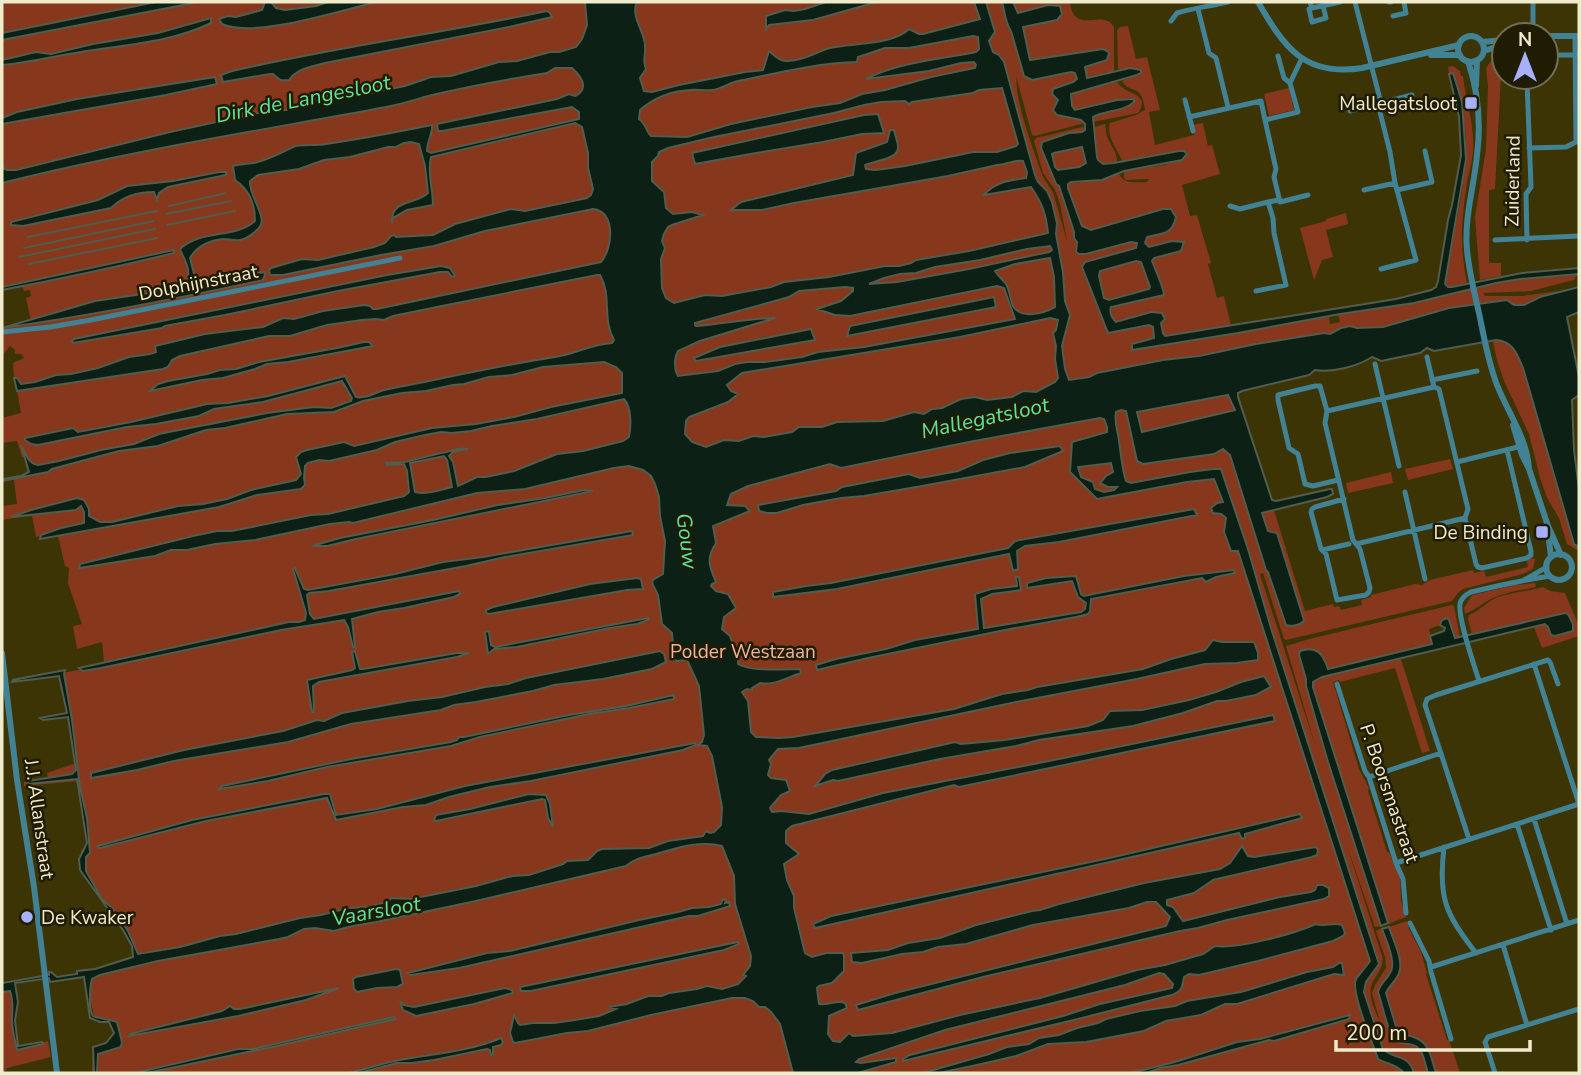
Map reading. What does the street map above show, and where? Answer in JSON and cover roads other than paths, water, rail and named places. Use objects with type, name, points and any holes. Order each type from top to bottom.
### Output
[{"type":"street","points":[[1171,21],[1177,13],[1228,2]]},
{"type":"street","points":[[1258,2],[1286,46],[1302,58],[1326,68],[1348,70],[1372,66],[1459,45]]},
{"type":"street","points":[[1323,6],[1326,18],[1312,22],[1309,9],[1311,5],[1323,6],[1340,2]]},
{"type":"street","points":[[1355,2],[1372,66],[1396,186],[1416,260],[1381,269]]},
{"type":"street","points":[[1393,16],[1406,13],[1404,2]]},
{"type":"street","points":[[1532,2],[1533,21]]},
{"type":"street","points":[[1198,9],[1209,53],[1216,58],[1228,107]]},
{"type":"street","points":[[1460,55],[1459,45],[1466,36],[1490,41]]},
{"type":"street","points":[[1529,148],[1566,147],[1578,142],[1577,36]]},
{"type":"street","points":[[1482,41],[1483,51]]},
{"type":"street","points":[[1490,48],[1483,51],[1477,60],[1478,146],[1466,227],[1471,278],[1486,349],[1497,384],[1520,432],[1523,458],[1561,555]]},
{"type":"street","points":[[1425,54],[1460,55],[1468,61],[1476,88]]},
{"type":"street","points":[[1265,120],[1297,112],[1290,83],[1284,78],[1278,56]]},
{"type":"street","points":[[1290,83],[1302,58]]},
{"type":"street","points":[[1468,61],[1477,60]]},
{"type":"street","name":"Zuiderland","points":[[1527,91],[1531,187],[1526,194],[1527,240]]},
{"type":"street","points":[[1350,111],[1412,95]]},
{"type":"street","points":[[1185,100],[1193,131]]},
{"type":"street","points":[[1189,117],[1261,102],[1276,169],[1274,177],[1279,200]]},
{"type":"street","points":[[1364,190],[1432,181],[1424,151]]},
{"type":"street","points":[[1230,206],[1240,209],[1308,195]]},
{"type":"street","points":[[1256,291],[1286,285],[1268,202]]},
{"type":"street","points":[[1495,240],[1579,236]]},
{"type":"street","name":"Dolphijnstraat","points":[[2,331],[79,322],[400,258]]},
{"type":"street","points":[[1427,357],[1433,384],[1440,389],[1468,509],[1465,518],[1476,564],[1482,568],[1531,555],[1507,450]]},
{"type":"street","points":[[1375,364],[1399,466]]},
{"type":"street","points":[[1328,411],[1383,399],[1477,371]]},
{"type":"street","points":[[1339,480],[1313,486],[1305,484],[1297,454],[1289,448],[1278,396],[1320,386],[1328,411],[1325,423],[1339,480],[1353,540],[1353,544],[1360,549],[1370,588],[1366,595],[1337,600],[1326,554],[1322,550],[1311,512],[1312,509],[1343,499]]},
{"type":"street","points":[[1457,462],[1522,445]]},
{"type":"street","points":[[1405,492],[1425,579]]},
{"type":"street","points":[[1322,550],[1465,518]]},
{"type":"street","points":[[1524,580],[1547,567],[1551,557],[1548,526]]},
{"type":"street","points":[[1479,681],[1463,622],[1461,600],[1471,592],[1524,580],[1550,576],[1564,580],[1576,569],[1567,557],[1551,557]]},
{"type":"street","points":[[1571,561],[1579,561]]},
{"type":"street","points":[[1547,567],[1550,576]]},
{"type":"street","name":"J.J. Allanstraat","points":[[2,653],[57,1073]]},
{"type":"street","points":[[1469,839],[1425,705],[1427,699],[1548,660],[1558,684]]},
{"type":"street","points":[[1396,863],[1579,804],[1534,664]]},
{"type":"street","name":"P. Boorsmastraat","points":[[1337,684],[1364,771],[1403,879],[1406,913]]},
{"type":"street","points":[[1368,777],[1441,753]]},
{"type":"street","points":[[1534,819],[1567,924]]},
{"type":"street","points":[[1517,824],[1550,930]]},
{"type":"street","points":[[1444,847],[1441,880],[1443,894],[1458,930],[1476,953]]},
{"type":"street","points":[[1431,967],[1579,920]]},
{"type":"street","points":[[1410,923],[1431,967],[1430,972],[1451,1039]]},
{"type":"street","points":[[1503,945],[1527,1025]]},
{"type":"street","points":[[1495,1073],[1485,1042],[1488,1037],[1579,1009]]},
{"type":"water","points":[[156,2],[199,2],[2,40],[2,33]]},
{"type":"water","points":[[265,2],[271,2],[276,8],[285,10],[328,2],[377,2],[276,26],[236,28],[222,24],[219,19],[262,10]]},
{"type":"water","points":[[585,2],[637,2],[635,13],[644,40],[646,69],[640,78],[644,91],[652,92],[763,70],[769,51],[782,61],[794,61],[830,48],[893,38],[909,29],[923,34],[980,19],[974,2],[986,2],[995,32],[989,41],[993,52],[1004,62],[1035,175],[1047,191],[1057,223],[1056,234],[1065,301],[1070,315],[1062,346],[1069,380],[1163,360],[1330,334],[1350,326],[1383,327],[1449,308],[1507,300],[1514,305],[1524,305],[1540,297],[1579,287],[1579,312],[1567,317],[1579,377],[1579,395],[1572,400],[1579,489],[1579,547],[1574,544],[1523,368],[1514,349],[1507,343],[1496,340],[1434,351],[1427,348],[1420,353],[1381,361],[1372,357],[1345,368],[1315,370],[1309,375],[1238,393],[1272,500],[1332,489],[1333,494],[1327,497],[1262,513],[1268,531],[1277,533],[1303,617],[1304,621],[1300,624],[1286,625],[1230,455],[1223,449],[1214,454],[1143,464],[1137,461],[1126,411],[1116,412],[1126,481],[1131,483],[1221,469],[1379,964],[1366,982],[1364,992],[1383,1049],[1408,1062],[1414,1073],[1404,1073],[1396,1066],[1378,1059],[1363,1018],[1355,985],[1356,979],[1370,961],[1238,551],[1231,551],[1224,532],[1226,518],[1213,513],[1211,508],[1223,502],[1214,479],[1097,499],[1070,472],[1072,442],[1107,432],[1104,419],[1100,418],[841,468],[830,464],[748,486],[731,494],[727,505],[745,506],[750,511],[713,526],[716,543],[710,562],[716,582],[711,586],[716,591],[728,594],[736,608],[724,617],[722,629],[730,636],[734,648],[738,651],[738,664],[759,669],[800,669],[801,673],[776,682],[760,683],[752,690],[742,692],[748,701],[751,732],[756,737],[793,737],[954,709],[1002,694],[1143,669],[1205,650],[1213,640],[1254,642],[1258,653],[1258,660],[1205,664],[799,748],[778,749],[769,760],[771,764],[768,775],[786,780],[790,791],[781,795],[770,808],[772,812],[809,814],[883,793],[1273,715],[1275,721],[959,787],[954,785],[792,826],[786,831],[786,843],[799,854],[784,864],[794,896],[794,908],[805,953],[812,957],[826,953],[843,953],[844,956],[844,971],[832,983],[817,988],[819,1004],[842,1002],[847,1008],[829,1016],[828,1034],[833,1041],[840,1042],[849,1033],[853,1036],[892,1033],[1165,965],[1203,954],[1215,946],[1266,940],[1316,924],[1342,925],[1345,933],[1343,936],[1258,961],[1199,975],[1189,974],[1184,977],[1180,990],[1172,995],[903,1061],[910,1055],[1100,1004],[1172,988],[1173,984],[1164,974],[1159,973],[1125,985],[945,1030],[859,1059],[856,1062],[896,1058],[896,1062],[858,1073],[793,1073],[780,1024],[765,1007],[759,1007],[745,998],[732,998],[651,1015],[588,1031],[513,1042],[510,1033],[514,1015],[520,1025],[599,1016],[616,1009],[609,1007],[648,996],[662,996],[707,986],[722,989],[738,984],[746,976],[743,975],[750,966],[751,956],[735,904],[734,876],[722,846],[697,844],[640,858],[626,866],[476,901],[334,931],[304,929],[288,937],[158,961],[100,975],[92,979],[91,1013],[95,1017],[117,1022],[122,1042],[121,1047],[98,1054],[97,1073],[94,1073],[93,1047],[106,1043],[114,1033],[109,1022],[90,1018],[84,977],[15,983],[18,1046],[43,1044],[17,1050],[12,1027],[11,995],[10,991],[2,992],[2,983],[49,975],[49,972],[57,977],[77,974],[77,971],[95,969],[133,957],[132,946],[123,930],[80,870],[79,859],[87,843],[77,779],[28,784],[28,781],[72,774],[76,770],[68,717],[43,720],[40,718],[67,713],[59,676],[12,682],[13,680],[65,670],[80,787],[87,818],[90,853],[86,857],[86,871],[102,899],[113,909],[128,931],[138,954],[180,947],[348,908],[370,907],[391,898],[411,899],[512,876],[529,875],[567,861],[588,860],[602,849],[649,848],[668,841],[703,836],[706,831],[714,832],[721,825],[722,807],[712,756],[707,746],[698,745],[704,735],[699,686],[688,662],[674,659],[672,633],[662,624],[658,595],[652,583],[663,574],[665,541],[655,484],[651,476],[643,470],[629,466],[614,468],[525,489],[477,493],[353,523],[330,524],[255,540],[171,550],[155,556],[79,568],[80,564],[193,536],[328,514],[404,496],[409,492],[404,464],[386,463],[405,462],[457,449],[468,449],[453,452],[449,456],[453,462],[458,486],[477,477],[514,471],[557,454],[623,441],[629,437],[630,423],[630,412],[624,399],[471,431],[425,435],[395,442],[377,450],[329,461],[319,460],[305,466],[305,485],[301,489],[257,495],[219,507],[40,539],[41,535],[84,523],[81,506],[76,510],[11,517],[77,498],[84,500],[89,516],[100,522],[112,522],[178,506],[227,499],[251,490],[296,480],[301,474],[296,457],[307,450],[344,442],[354,446],[432,428],[476,424],[622,393],[622,373],[616,367],[604,362],[543,367],[512,375],[363,401],[334,412],[287,414],[206,430],[158,446],[119,451],[48,472],[2,481],[29,472],[21,445],[29,460],[38,465],[134,444],[174,431],[267,413],[314,407],[331,408],[351,401],[352,398],[342,381],[263,402],[214,409],[199,416],[156,424],[127,427],[38,445],[31,444],[25,438],[73,428],[78,432],[207,404],[268,396],[345,376],[356,397],[363,397],[384,390],[562,356],[612,343],[614,340],[608,324],[606,291],[600,275],[597,275],[384,320],[362,320],[327,325],[290,336],[269,336],[180,356],[163,369],[17,391],[14,378],[21,384],[35,382],[150,354],[156,352],[155,346],[205,334],[263,327],[283,318],[294,319],[323,311],[364,305],[377,309],[601,262],[610,240],[609,223],[606,216],[593,209],[485,231],[434,246],[283,275],[270,275],[269,270],[302,259],[318,260],[374,247],[385,243],[394,235],[433,235],[455,224],[511,209],[525,211],[587,198],[593,189],[588,153],[582,127],[575,123],[431,157],[433,205],[407,210],[393,218],[392,223],[392,215],[399,206],[428,193],[419,144],[404,143],[350,157],[324,160],[299,169],[258,175],[250,181],[250,187],[262,218],[259,228],[242,239],[209,242],[196,250],[190,258],[198,282],[218,282],[264,272],[263,280],[132,307],[2,328],[95,301],[177,287],[187,281],[188,268],[180,249],[198,239],[238,230],[255,221],[251,198],[235,180],[233,166],[264,160],[296,146],[322,145],[432,125],[427,151],[431,153],[579,119],[579,112],[572,107],[442,131],[438,131],[437,124],[557,99],[569,94],[575,96],[583,86],[572,68],[555,68],[547,73],[432,95],[392,106],[145,151],[2,183],[2,160],[4,169],[16,170],[170,132],[263,112],[297,109],[317,99],[370,93],[405,86],[431,77],[451,76],[499,62],[559,52],[576,47],[587,25]],"holes":[[[973,36],[978,37],[979,49],[976,52],[906,65],[866,79],[929,71],[961,63],[974,62],[975,68],[862,94],[840,103],[731,124],[687,137],[651,136],[639,119],[640,110],[670,93],[712,90],[738,81],[782,72],[857,62],[858,57],[885,48],[909,48]],[[1002,88],[1018,144],[1016,146],[997,152],[973,152],[905,166],[866,169],[865,165],[890,157],[897,151],[894,130],[890,130],[887,142],[856,153],[853,175],[741,202],[731,210],[762,210],[1023,161],[1026,178],[998,184],[984,195],[1031,187],[1043,208],[1048,233],[916,260],[899,266],[784,282],[771,287],[722,296],[705,295],[674,303],[666,298],[662,288],[661,259],[665,248],[662,241],[664,234],[672,225],[703,215],[692,212],[673,214],[666,208],[664,192],[652,181],[652,162],[659,152],[714,137],[864,105],[905,101],[909,104]],[[1050,246],[1052,250],[969,269],[897,282],[869,284],[900,274],[1027,249]],[[1050,258],[1055,307],[1033,314],[1021,313],[1013,306],[1006,284],[995,271],[1015,264]],[[997,286],[1004,288],[1015,319],[864,347],[765,362],[747,362],[718,371],[678,376],[675,367],[678,351],[700,341],[775,318],[696,326],[695,323],[789,297],[799,291],[853,288],[841,301],[817,309],[835,315],[850,316]],[[1050,318],[1058,320],[1053,333],[1058,378],[1036,392],[1023,391],[1012,397],[987,400],[975,397],[961,399],[924,414],[914,412],[883,421],[837,422],[822,427],[799,427],[792,432],[764,437],[753,436],[739,441],[724,440],[706,447],[692,442],[685,434],[686,421],[689,417],[728,402],[738,394],[731,391],[727,385],[742,373],[960,337]],[[1228,395],[1235,410],[1142,432],[1137,412]],[[444,456],[452,487],[415,492],[410,463]],[[1111,463],[1113,472],[1100,483],[1117,487],[1104,492],[1095,489],[1093,482],[1081,477],[1078,467]]]},
{"type":"water","points":[[826,2],[877,2],[813,20],[769,25],[766,29],[766,16]]},
{"type":"water","points":[[1002,2],[1013,2],[1018,13],[1048,5],[1060,6],[1062,14],[1057,20],[1023,27],[1030,60],[1103,49],[1109,53],[1107,60],[1085,67],[1087,78],[1130,68],[1141,70],[1137,75],[1071,94],[1075,110],[1117,100],[1134,99],[1134,102],[1125,108],[1093,117],[1098,160],[1103,164],[1179,151],[1187,154],[1182,160],[1124,171],[1102,180],[1068,184],[1082,226],[1091,230],[1163,209],[1171,209],[1176,217],[1169,230],[1147,237],[1145,243],[1149,247],[1172,241],[1184,242],[1181,251],[1154,258],[1152,261],[1164,295],[1111,307],[1111,315],[1116,322],[1151,312],[1162,313],[1165,319],[1161,323],[1165,336],[1396,299],[1436,287],[1461,155],[1459,117],[1449,74],[1453,73],[1462,102],[1466,159],[1445,284],[1452,287],[1522,273],[1579,268],[1579,274],[1496,283],[1414,303],[1132,350],[1132,344],[1154,338],[1153,327],[1149,325],[1108,333],[1082,267],[1085,262],[1136,248],[1137,243],[1131,242],[1086,254],[1076,252],[1077,242],[1059,186],[1041,148],[1042,142],[1085,130],[1085,124],[1081,120],[1057,115],[1053,110],[1058,100],[1052,94],[1053,89],[1073,82],[1077,79],[1075,73],[1032,80],[1024,76]],"holes":[[[1082,147],[1086,163],[1079,167],[1058,170],[1055,167],[1052,154]],[[1141,262],[1149,289],[1109,300],[1104,298],[1100,271]]]},
{"type":"water","points":[[547,11],[552,17],[325,63],[300,70],[289,80],[281,80],[270,74],[223,82],[221,75],[310,55]]},
{"type":"water","points":[[211,18],[211,23],[168,38],[2,65],[2,60],[36,52],[51,54],[158,33]]},
{"type":"water","points":[[215,77],[217,84],[2,124],[2,118],[17,112],[77,99]]},
{"type":"water","points":[[878,114],[884,133],[862,134],[695,164],[692,153],[864,115]]},
{"type":"water","points":[[226,172],[226,175],[168,187],[159,193],[157,200],[154,192],[142,193],[125,198],[111,208],[23,226],[11,225],[11,222],[98,200],[127,186]]},
{"type":"water","points":[[174,250],[174,253],[131,263],[2,290],[2,287]]},
{"type":"water","points":[[441,266],[450,268],[455,276],[440,272],[162,328],[73,343],[72,341],[387,275]]},
{"type":"water","points":[[994,297],[996,307],[847,336],[850,326]]},
{"type":"water","points":[[811,329],[815,340],[696,361],[694,358],[720,347]]},
{"type":"water","points":[[364,342],[373,346],[267,364],[223,378],[150,391],[158,384],[168,381]]},
{"type":"water","points":[[1060,446],[1063,451],[1025,467],[803,505],[777,513],[759,511],[758,505],[909,474],[920,478],[958,471],[983,460],[1010,453]]},
{"type":"water","points":[[584,490],[593,491],[327,546],[312,546],[498,505]]},
{"type":"water","points":[[1194,509],[1197,515],[1025,546],[1017,551],[1018,569],[1013,571],[1009,554],[837,589],[773,597],[773,592],[1008,548],[1015,541]]},
{"type":"water","points":[[632,531],[633,535],[309,593],[310,614],[314,619],[459,591],[460,594],[454,597],[352,619],[355,647],[344,620],[281,630],[101,668],[83,671],[79,668],[305,620],[306,613],[293,569],[295,568],[304,589],[308,590],[443,562]]},
{"type":"water","points":[[1234,570],[1235,573],[1206,582],[1202,578],[1091,599],[1088,614],[1076,617],[817,670],[816,665],[836,659],[915,640],[978,629],[975,594],[1017,586],[1016,577],[1019,577],[1021,590],[992,594],[981,599],[984,628],[1081,612],[1085,609],[1086,603],[1078,597],[1072,581],[1027,588],[1027,583],[1046,578],[1076,576],[1084,596],[1184,576]]},
{"type":"water","points":[[641,579],[643,589],[486,613],[486,610],[493,607],[590,584]]},
{"type":"water","points":[[1565,613],[1573,624],[1573,631],[1551,635],[1545,624],[1322,677],[1313,682],[1388,923],[1381,926],[1328,762],[1306,686],[1300,651],[1315,650],[1324,659],[1328,669],[1432,644],[1430,636],[1444,631],[1445,628],[1440,625],[1442,620],[1447,618],[1455,638]]},
{"type":"water","points":[[648,618],[637,624],[494,649],[488,654],[487,631],[491,645],[495,647]]},
{"type":"water","points":[[355,651],[360,669],[469,653],[319,682],[313,686],[312,712],[307,680],[352,670],[355,668],[352,652]]},
{"type":"water","points":[[660,651],[666,662],[652,669],[554,685],[441,710],[351,724],[288,742],[91,778],[91,773],[184,750],[283,731],[317,720],[324,721],[342,713],[442,697]]},
{"type":"water","points":[[1264,676],[1271,687],[1256,695],[1217,701],[1133,726],[1039,740],[833,780],[815,786],[832,770],[955,742],[961,744],[1005,740],[1088,726],[1103,720],[1110,711],[1142,710],[1189,700]]},
{"type":"water","points":[[674,695],[674,699],[589,714],[480,737],[451,746],[219,789],[222,786],[351,759],[451,742],[459,737]]},
{"type":"water","points":[[695,743],[696,745],[683,750],[490,787],[426,805],[336,820],[327,798],[206,821],[100,848],[98,846],[192,820],[324,794],[330,794],[336,815],[377,809],[465,786]]},
{"type":"water","points":[[529,794],[546,795],[553,827],[548,818],[545,800],[542,799],[434,820],[436,815]]},
{"type":"water","points":[[1300,814],[1302,818],[1245,834],[1242,839],[1239,833],[815,928],[813,924],[831,916],[1105,859]]},
{"type":"water","points":[[1242,846],[1248,856],[1254,857],[1316,847],[1318,850],[1317,855],[1312,857],[1213,880],[1194,893],[1167,900],[1167,905],[1173,907],[1183,921],[1311,892],[1317,885],[1329,888],[1329,896],[983,977],[858,1010],[856,1005],[895,993],[1166,926],[1170,917],[1156,902],[1147,902],[1129,908],[1033,925],[966,944],[862,963],[852,962],[851,953],[888,950],[1144,883],[1220,869],[1230,863]]},
{"type":"water","points":[[723,899],[726,900],[725,903],[729,902],[730,906],[698,916],[459,968],[411,975],[408,973],[692,908],[709,907],[721,904]]},
{"type":"water","points":[[1389,927],[1399,956],[1400,968],[1398,976],[1386,993],[1398,1033],[1421,1040],[1430,1053],[1436,1073],[1428,1073],[1419,1049],[1414,1045],[1397,1042],[1388,1027],[1378,992],[1392,969],[1390,951],[1382,929]]},
{"type":"water","points":[[738,942],[739,944],[724,950],[531,991],[521,991],[520,987]]},
{"type":"water","points":[[1342,963],[1344,975],[1334,974],[1237,1004],[1225,1004],[1201,1015],[1166,1021],[1144,1031],[1086,1042],[1048,1044],[986,1063],[939,1073],[923,1073],[1007,1047],[1029,1044],[1039,1038],[1059,1035],[1106,1019],[1241,992],[1333,967]]},
{"type":"water","points":[[400,970],[403,984],[397,987],[357,992],[354,989],[353,979],[356,977]]},
{"type":"water","points":[[339,988],[306,1000],[238,1016],[129,1036],[222,1011],[230,1006],[240,1009]]},
{"type":"water","points":[[505,988],[513,993],[416,1016],[403,1010],[400,1001],[404,1005],[414,1007]]},
{"type":"water","points":[[1350,1015],[1349,1019],[1274,1041],[1269,1040],[1147,1073],[1131,1073],[1237,1042],[1260,1039]]},
{"type":"water","points":[[394,1017],[395,1019],[277,1046],[147,1073],[135,1073],[238,1049],[253,1049]]},
{"type":"water","points":[[501,1038],[503,1042],[493,1047],[491,1055],[487,1049],[348,1073],[395,1061],[462,1050]]},
{"type":"waterway","points":[[169,206],[226,193]]},
{"type":"waterway","points":[[166,214],[231,201]]},
{"type":"waterway","points":[[28,237],[157,211]]},
{"type":"waterway","points":[[167,225],[235,211]]},
{"type":"waterway","points":[[24,248],[154,221]]},
{"type":"waterway","points":[[19,257],[155,229]]},
{"type":"waterway","points":[[29,264],[157,238]]},
{"type":"place","name":"Mallegatsloot","points":[[1471,103]]},
{"type":"place","name":"De Binding","points":[[1542,532]]},
{"type":"place","name":"De Kwaker","points":[[27,917]]},
{"type":"water label","name":"Dirk de Langesloot","points":[[303,99]]},
{"type":"water label","name":"Gouw","points":[[687,541]]},
{"type":"water label","name":"Vaarsloot","points":[[376,911]]},
{"type":"park label","name":"Polder Westzaan","points":[[743,651]]}]
